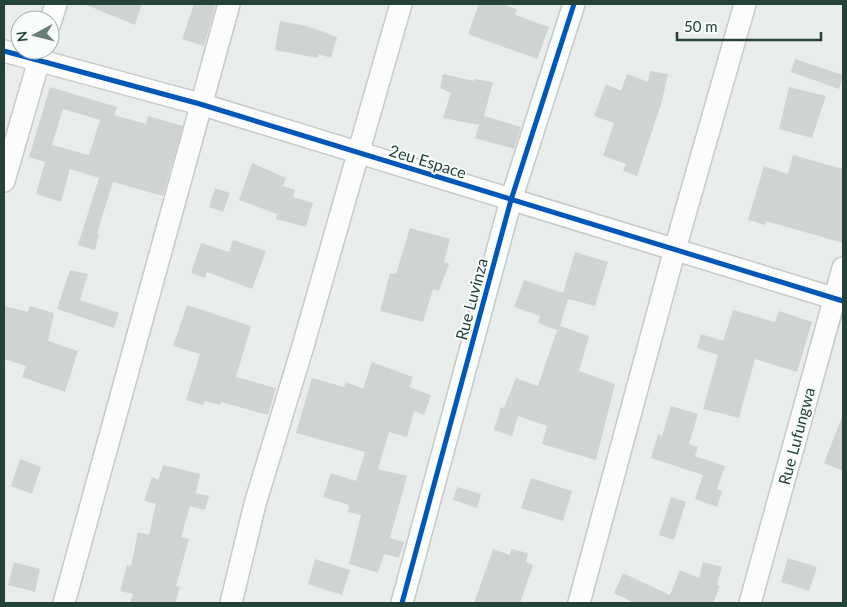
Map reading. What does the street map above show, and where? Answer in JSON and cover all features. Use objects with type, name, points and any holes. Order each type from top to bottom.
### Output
[{"type":"street","points":[[64,603],[229,4]]},
{"type":"street","points":[[231,603],[255,504],[401,4]]},
{"type":"street","name":"Rue Luvinza","points":[[402,603],[511,200],[574,4]]},
{"type":"street","points":[[579,603],[675,249],[745,4]]},
{"type":"street","points":[[4,181],[40,60]]},
{"type":"street","name":"2eu Espace","points":[[57,60],[838,300]]},
{"type":"street","name":"Rue Lufungwa","points":[[750,603],[838,300],[843,268]]},
{"type":"building","points":[[84,4],[142,4],[135,25]]},
{"type":"building","points":[[194,4],[216,4],[204,46],[182,39]]},
{"type":"building","points":[[479,4],[501,4],[517,9],[515,15],[549,27],[537,59],[468,34]]},
{"type":"building","points":[[280,21],[307,26],[337,37],[331,58],[319,54],[318,58],[275,50]]},
{"type":"building","points":[[795,59],[843,75],[839,89],[791,72]]},
{"type":"building","points":[[650,71],[668,74],[662,101],[637,176],[623,171],[626,164],[603,156],[614,123],[594,116],[606,84],[621,91],[627,74],[648,82]]},
{"type":"building","points":[[443,74],[474,81],[474,79],[493,82],[484,116],[521,127],[514,149],[475,138],[479,125],[443,118],[451,93],[440,88]]},
{"type":"building","points":[[50,87],[117,107],[114,115],[146,124],[148,116],[183,126],[163,196],[113,182],[97,233],[99,234],[95,250],[78,245],[99,178],[70,169],[61,202],[36,194],[45,162],[29,157]],"holes":[[[63,109],[100,120],[89,155],[52,145]]]},
{"type":"building","points":[[789,87],[826,96],[812,138],[779,129]]},
{"type":"building","points":[[793,155],[843,169],[843,243],[766,221],[765,225],[748,220],[764,166],[788,174]]},
{"type":"building","points":[[252,163],[286,178],[283,186],[295,190],[293,197],[313,203],[306,227],[276,219],[277,214],[239,200]]},
{"type":"building","points":[[215,188],[230,193],[223,212],[209,207]]},
{"type":"building","points":[[410,228],[450,239],[444,262],[449,264],[439,291],[433,289],[423,322],[380,311],[390,273],[396,274]]},
{"type":"building","points":[[233,240],[266,251],[252,289],[207,272],[205,278],[191,273],[201,243],[229,252]]},
{"type":"building","points":[[575,252],[608,262],[595,306],[568,299],[560,326],[589,336],[579,371],[615,384],[596,460],[542,444],[547,426],[518,416],[512,436],[494,430],[501,407],[504,408],[516,378],[538,386],[557,330],[538,323],[540,316],[514,307],[524,280],[563,293]]},
{"type":"building","points":[[70,270],[88,274],[80,300],[119,313],[114,328],[57,309]]},
{"type":"building","points":[[187,305],[251,326],[236,377],[276,388],[268,415],[221,402],[220,405],[205,401],[203,405],[186,400],[200,354],[173,346]]},
{"type":"building","points":[[4,306],[28,312],[30,306],[54,313],[48,341],[78,351],[65,392],[22,377],[26,366],[4,359]]},
{"type":"building","points":[[733,310],[775,322],[779,311],[812,322],[797,372],[755,359],[739,418],[703,409],[718,355],[697,348],[701,334],[723,341]]},
{"type":"building","points":[[372,362],[413,377],[409,387],[431,395],[424,415],[414,411],[407,437],[389,432],[378,469],[407,476],[390,538],[404,542],[399,558],[384,554],[378,573],[349,564],[361,515],[348,512],[349,505],[323,497],[331,473],[356,481],[365,452],[296,433],[312,378],[344,387],[346,382],[363,389]]},
{"type":"building","points":[[671,406],[698,414],[689,444],[698,447],[695,456],[725,466],[717,489],[722,491],[717,507],[695,499],[703,475],[651,458],[658,434],[662,436]]},
{"type":"building","points":[[843,417],[843,471],[824,463]]},
{"type":"building","points":[[20,459],[41,467],[32,494],[11,486]]},
{"type":"building","points":[[163,465],[200,474],[196,493],[209,496],[205,510],[190,506],[181,537],[189,539],[176,586],[180,587],[175,603],[130,603],[133,594],[120,591],[127,565],[131,566],[138,532],[149,535],[156,504],[144,501],[152,477],[158,480]]},
{"type":"building","points":[[531,478],[572,491],[563,521],[521,508]]},
{"type":"building","points":[[457,487],[481,494],[477,508],[453,500]]},
{"type":"building","points":[[671,497],[686,502],[674,540],[659,535]]},
{"type":"building","points":[[493,549],[510,555],[511,549],[528,553],[526,562],[533,565],[520,603],[474,603]]},
{"type":"building","points":[[788,558],[817,567],[809,591],[781,582]]},
{"type":"building","points":[[315,559],[350,570],[342,595],[308,584]]},
{"type":"building","points":[[14,562],[40,569],[35,592],[8,585]]},
{"type":"building","points":[[703,562],[722,567],[717,585],[720,586],[713,603],[635,603],[614,593],[623,573],[670,595],[680,570],[699,578]]},
{"type":"cycle path","points":[[402,603],[511,200],[574,4]]},
{"type":"cycle path","points":[[4,51],[200,104],[843,301]]}]
